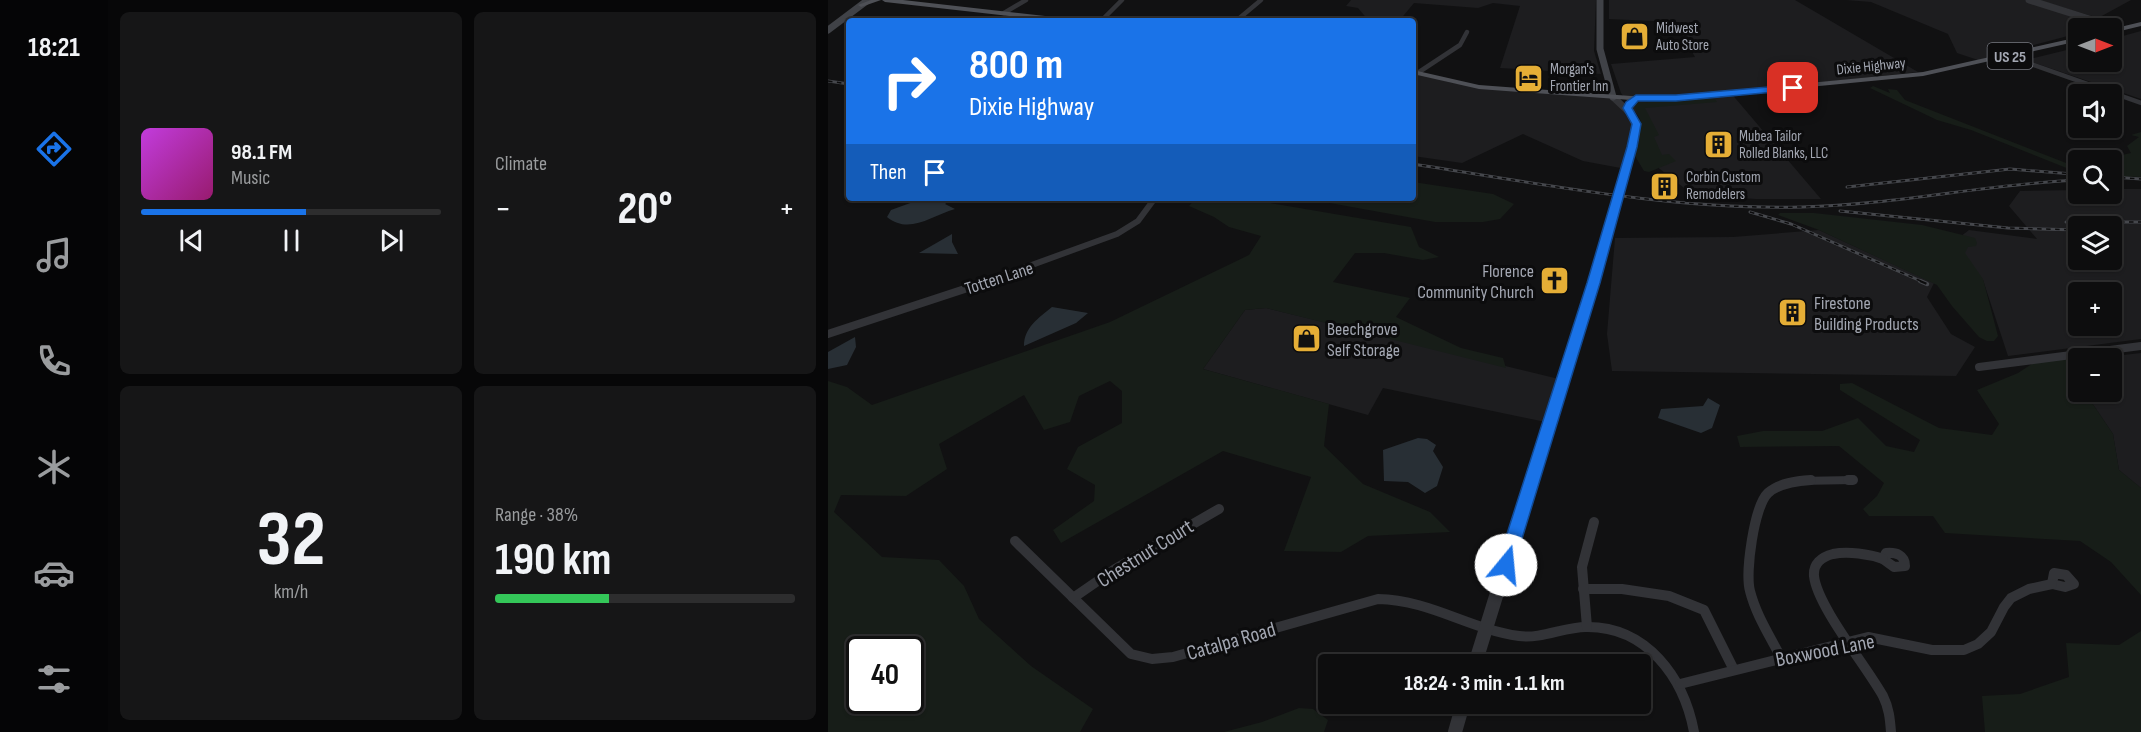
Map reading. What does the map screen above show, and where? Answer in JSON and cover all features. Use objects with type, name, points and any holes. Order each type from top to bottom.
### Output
[{"type":"main road","points":[[828,24],[861,2],[868,0]]},
{"type":"main road","points":[[828,30],[861,2],[878,0]]},
{"type":"main road","points":[[885,0],[1046,18]]},
{"type":"main road","points":[[1600,0],[1600,49],[1613,97]]},
{"type":"main road","points":[[2122,29],[2141,24]]},
{"type":"main road","name":"Dixie Highway","points":[[1416,74],[1479,87],[1613,97],[1676,98],[1899,78],[2008,57],[2068,42]]},
{"type":"main road","points":[[1597,96],[1606,92],[1610,87]]},
{"type":"main road","points":[[1627,108],[1631,100],[1636,98]]},
{"type":"street","points":[[1004,13],[1026,0]]},
{"type":"street","points":[[1104,18],[1122,0]]},
{"type":"street","points":[[1240,18],[1262,0]]},
{"type":"street","points":[[2029,0],[2086,18]]},
{"type":"street","points":[[1416,73],[1460,45],[1467,33]]},
{"type":"street","points":[[2008,57],[2141,103]]},
{"type":"street","points":[[1478,654],[1590,293],[1626,168],[1636,124],[1627,108],[1613,97]]},
{"type":"street","name":"Totten Lane","points":[[828,334],[1034,266],[1117,234],[1137,222],[1153,201]]},
{"type":"street","points":[[1979,367],[2141,346]]},
{"type":"street","points":[[1781,658],[1758,613],[1748,581],[1761,503],[1769,493],[1801,480],[1828,478],[1853,480]]},
{"type":"street","name":"Chestnut Court","points":[[1073,598],[1115,569],[1218,509]]},
{"type":"street","points":[[1587,627],[1582,567],[1594,522]]},
{"type":"street","name":"Catalpa Road","points":[[1015,541],[1131,654],[1148,660],[1173,657],[1378,600],[1412,602],[1520,636],[1587,627],[1612,630],[1639,641],[1660,658],[1680,684]]},
{"type":"street","points":[[1883,559],[1839,553],[1827,556],[1814,567],[1815,586],[1887,706],[1891,732]]},
{"type":"street","name":"Boxwood Lane","points":[[1680,684],[1869,637],[1887,638],[1931,651],[1944,652],[1967,648],[1976,645],[1990,633],[2002,606],[2008,600],[2021,592],[2052,584]]},
{"type":"street","points":[[1583,589],[1622,589],[1669,596],[1704,610],[1734,670]]},
{"type":"street","points":[[1680,684],[1694,732]]},
{"type":"street","points":[[1455,732],[1460,714]]},
{"type":"shaded area","points":[[1351,0],[1596,0],[1594,51],[1601,74],[1500,68],[1520,6],[1493,3],[1478,8],[1414,3],[1402,18],[1366,18],[1358,8],[1346,6]]},
{"type":"shaded area","points":[[1609,0],[1795,0],[1918,72],[1730,92],[1821,199],[1756,199],[1693,195],[1637,151],[1642,121],[1621,93],[1611,64],[1695,57],[1675,22],[1609,19]]},
{"type":"shaded area","points":[[1846,0],[2025,0],[2082,18],[2068,18],[2068,36],[1978,60],[1957,53],[1948,34],[1871,2]]},
{"type":"shaded area","points":[[2038,0],[2131,0],[2098,18]]},
{"type":"shaded area","points":[[2141,31],[2141,99],[2122,93],[2122,84],[2097,84],[2026,60],[2068,50],[2068,72],[2122,72],[2122,36]]},
{"type":"shaded area","points":[[1416,74],[1452,83],[1613,97],[1635,118],[1626,169],[1583,161],[1523,134],[1462,163],[1416,156]]},
{"type":"shaded area","points":[[1873,86],[1890,93],[1888,89],[1897,90],[1905,100],[2068,164],[2068,169],[1971,130],[1937,120],[1870,88]]},
{"type":"shaded area","points":[[1715,99],[1717,102],[1645,108],[1659,135],[1654,137],[1662,155],[1669,154],[1676,161],[1649,172],[1644,171],[1635,156],[1641,122],[1633,103]]},
{"type":"shaded area","points":[[2141,132],[2141,177],[2122,176],[2122,155],[2131,153],[2127,146],[2139,137],[2131,135]]},
{"type":"shaded area","points":[[1416,182],[1493,194],[1514,204],[1500,219],[1483,222],[1435,222],[1319,201],[1416,201]]},
{"type":"shaded area","points":[[2122,189],[2141,189],[2141,339],[2008,356],[1983,280],[1952,243],[1969,230],[2037,239],[2009,206],[2020,191],[2068,190],[2068,204],[2122,204]]},
{"type":"shaded area","points":[[916,201],[948,201],[945,204],[955,209],[912,224],[895,222],[887,217],[891,210]]},
{"type":"shaded area","points":[[1193,201],[1259,201],[1411,227],[1419,247],[1439,257],[1423,260],[1384,253],[1355,253],[1333,282],[1410,298],[1396,317],[1461,348],[1503,358],[1506,368],[1266,308],[1245,310],[1203,369],[1329,404],[1324,446],[1363,484],[1430,512],[1450,532],[1368,536],[1341,552],[1284,551],[1311,477],[1223,451],[1061,543],[1053,530],[1094,501],[1095,485],[1067,469],[1078,447],[1122,423],[1122,391],[1110,381],[1079,396],[1070,422],[1044,430],[1024,395],[939,444],[947,469],[906,496],[841,495],[834,512],[882,557],[939,560],[964,586],[979,619],[1031,666],[1093,709],[1080,732],[828,732],[828,381],[847,387],[872,405],[1110,322],[1249,255],[1261,236],[1229,227],[1214,217],[1189,206]]},
{"type":"shaded area","points":[[1780,213],[1814,213],[1922,225],[1975,238],[1976,246],[1968,247],[1965,253],[1983,279],[1998,336],[1994,341],[1987,341],[1979,337],[1937,285],[1819,230],[1778,215]]},
{"type":"shaded area","points":[[1819,230],[1934,283],[1927,297],[1951,334],[1975,347],[1956,376],[1612,371],[1607,334],[1615,238],[1733,237]]},
{"type":"shaded area","points":[[952,234],[952,242],[958,254],[919,253]]},
{"type":"shaded area","points":[[1052,307],[1088,313],[1076,323],[1024,346],[1029,328]]},
{"type":"shaded area","name":"Beechgrove Self Storage","points":[[1266,308],[1563,380],[1550,423],[1383,388],[1368,415],[1203,369],[1245,310]]},
{"type":"shaded area","points":[[855,337],[856,347],[847,365],[828,369],[828,352]]},
{"type":"shaded area","points":[[2141,353],[2141,488],[2119,470],[2113,434],[2091,402],[2122,402],[2122,355]]},
{"type":"shaded area","points":[[2068,356],[2068,402],[2091,402],[2113,434],[2119,470],[2141,488],[2141,595],[2111,562],[2080,541],[1945,533],[1933,516],[1869,516],[1863,509],[1877,496],[1884,483],[1839,446],[1740,447],[1737,436],[1763,431],[1822,431],[1858,418],[1886,446],[1914,452],[1920,440],[1840,390],[1840,384],[1852,383],[1939,428],[1992,435],[1999,424],[1977,390],[2018,373],[2038,360]]},
{"type":"shaded area","points":[[1708,398],[1720,405],[1712,428],[1701,433],[1658,418],[1661,409],[1703,406]]},
{"type":"shaded area","points":[[1418,438],[1427,439],[1436,445],[1433,451],[1443,467],[1437,486],[1425,493],[1408,482],[1384,481],[1383,450]]},
{"type":"shaded area","points":[[2141,631],[2141,732],[1985,732],[1982,696],[2020,694],[2069,677],[2066,643],[2119,645]]},
{"type":"shaded area","points":[[1299,708],[1313,709],[1328,720],[1324,732],[1224,732],[1262,722]]},
{"type":"railway","points":[[828,81],[846,84]]},
{"type":"railway","points":[[1416,164],[1607,194],[1753,207],[1837,205],[2068,181]]},
{"type":"railway","points":[[1847,187],[2010,169],[2068,174]]},
{"type":"railway","points":[[2122,178],[2141,179]]},
{"type":"railway","points":[[1840,211],[2008,228],[2068,230]]},
{"type":"railway","points":[[1750,212],[1791,224],[1923,282]]},
{"type":"railway","points":[[2066,222],[2141,222]]},
{"type":"railway","points":[[1920,281],[1927,284]]},
{"type":"place","name":"Midwest Auto Store","points":[[1635,37]]},
{"type":"place","name":"Morgan's Frontier Inn","points":[[1529,78]]},
{"type":"place","name":"Mubea Tailor Rolled Blanks, LLC","points":[[1718,145]]},
{"type":"place","name":"Corbin Custom Remodelers","points":[[1665,186]]},
{"type":"place","name":"Florence Community Church","points":[[1555,281]]},
{"type":"place","name":"Firestone Building Products","points":[[1793,313]]},
{"type":"place","name":"Beechgrove Self Storage","points":[[1306,339]]},
{"type":"route","points":[[1506,565],[1593,283],[1632,147],[1636,124],[1632,112],[1627,108],[1631,100],[1793,88]]}]
